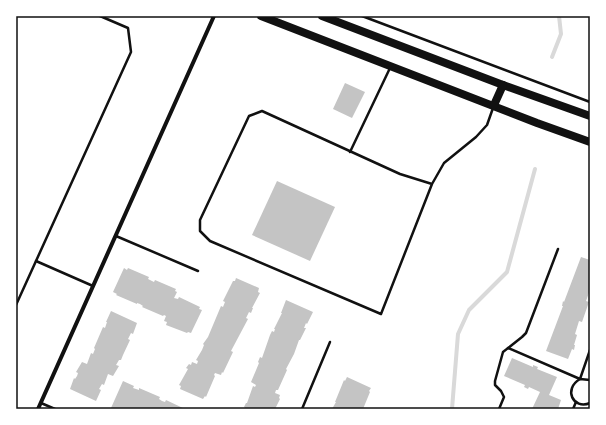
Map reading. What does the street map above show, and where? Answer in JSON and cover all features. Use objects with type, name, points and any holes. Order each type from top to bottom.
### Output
[{"type":"main road","points":[[261,16],[590,142]]},
{"type":"main road","points":[[322,16],[590,116]]},
{"type":"main road","points":[[494,105],[504,85]]},
{"type":"street","points":[[38,409],[214,16]]},
{"type":"lane","points":[[16,305],[131,52],[128,28],[100,16]]},
{"type":"lane","points":[[350,152],[391,66]]},
{"type":"lane","points":[[432,184],[400,174],[262,112],[249,116],[200,220],[200,231],[210,241],[381,314],[432,184],[444,163],[476,137],[487,125],[494,105]]},
{"type":"lane","points":[[116,236],[198,271]]},
{"type":"lane","points":[[499,409],[504,397],[495,385],[495,381],[503,352],[526,333],[558,249]]},
{"type":"lane","points":[[36,261],[93,286]]},
{"type":"lane","points":[[302,409],[330,342]]},
{"type":"lane","points":[[508,348],[580,379],[590,380]]},
{"type":"lane","points":[[590,350],[580,379],[572,386],[571,390],[571,396],[576,402],[582,405],[590,403]]},
{"type":"lane","points":[[41,402],[56,409]]},
{"type":"lane","points":[[573,409],[576,402]]},
{"type":"path","points":[[362,16],[590,102]]},
{"type":"building","points":[[345,83],[365,92],[352,118],[333,109]]},
{"type":"building","points":[[277,181],[335,207],[310,261],[252,235]]},
{"type":"building","points":[[581,257],[590,260],[590,290],[586,301],[589,302],[582,322],[579,321],[575,334],[577,335],[574,350],[572,349],[568,359],[546,351],[563,306],[563,301],[564,302]]},
{"type":"building","points":[[124,268],[127,270],[128,268],[149,277],[148,279],[154,282],[155,280],[176,289],[175,291],[177,292],[174,298],[178,299],[179,297],[200,307],[199,309],[202,310],[191,333],[187,333],[166,325],[167,322],[164,321],[166,316],[116,295],[117,294],[113,292]]},
{"type":"building","points":[[236,278],[259,288],[258,292],[260,293],[251,313],[249,312],[246,318],[248,319],[231,351],[233,352],[223,373],[222,372],[221,375],[215,373],[206,397],[205,396],[203,399],[180,389],[181,386],[179,385],[188,369],[186,368],[189,364],[191,365],[192,362],[197,364],[198,361],[196,360],[202,350],[203,344],[208,337],[221,306],[223,307],[225,302],[223,301],[233,281],[235,281]]},
{"type":"building","points":[[286,300],[313,312],[307,324],[306,323],[304,328],[306,328],[299,340],[278,390],[276,390],[275,393],[280,395],[280,399],[275,409],[246,409],[244,407],[253,386],[255,387],[256,385],[251,382],[259,363],[258,362],[260,357],[262,358],[272,331],[274,332]]},
{"type":"building","points":[[111,311],[137,323],[133,334],[131,333],[128,339],[130,340],[121,360],[119,360],[116,365],[119,366],[113,376],[108,374],[104,385],[102,384],[99,389],[101,390],[96,401],[70,389],[74,378],[75,379],[77,376],[78,373],[76,372],[82,362],[87,364],[91,353],[93,354],[94,348],[103,327],[105,328]]},
{"type":"building","points":[[512,358],[533,367],[533,365],[538,367],[537,369],[557,377],[549,395],[561,400],[558,409],[532,409],[540,392],[529,387],[528,389],[524,387],[525,385],[504,376]]},
{"type":"building","points":[[347,377],[371,388],[363,409],[332,409],[344,380],[345,381]]},
{"type":"building","points":[[123,381],[134,386],[133,388],[139,390],[139,388],[160,397],[159,399],[162,401],[165,402],[166,400],[185,409],[111,408]]},
{"type":"waterway","points":[[552,57],[561,34],[559,16]]},
{"type":"waterway","points":[[452,409],[458,334],[469,310],[507,272],[535,169]]}]
